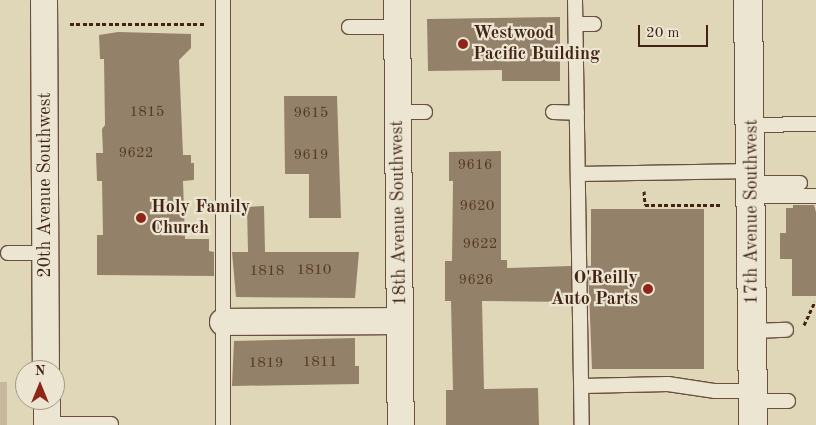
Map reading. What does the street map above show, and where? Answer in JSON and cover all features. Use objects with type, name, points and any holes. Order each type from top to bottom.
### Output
[{"type":"main road","name":"17th Avenue Southwest","points":[[748,0],[753,189],[753,406]]},
{"type":"street","name":"20th Avenue Southwest","points":[[44,0],[46,360]]},
{"type":"street","name":"18th Avenue Southwest","points":[[396,0],[401,425]]},
{"type":"street","points":[[223,322],[400,322]]},
{"type":"lane","points":[[223,425],[223,322],[230,61],[224,0]]},
{"type":"lane","points":[[575,0],[582,425]]},
{"type":"lane","points":[[576,24],[594,24]]},
{"type":"lane","points":[[349,27],[396,27]]},
{"type":"lane","points":[[398,112],[425,112]]},
{"type":"lane","points":[[553,112],[577,113]]},
{"type":"lane","points":[[752,125],[816,124]]},
{"type":"lane","points":[[578,174],[816,196]]},
{"type":"lane","points":[[753,189],[800,182]]},
{"type":"lane","points":[[753,189],[816,204]]},
{"type":"lane","points":[[8,253],[46,253]]},
{"type":"lane","points":[[753,331],[786,330]]},
{"type":"lane","points":[[582,386],[668,384],[715,391],[753,406],[788,401]]},
{"type":"lane","points":[[47,416],[111,424]]},
{"type":"path","points":[[70,24],[206,24]]},
{"type":"path","points":[[645,205],[720,205]]},
{"type":"path","points":[[804,320],[815,301]]},
{"type":"shaded area","points":[[0,382],[7,382],[7,425],[0,425]]},
{"type":"building","points":[[560,17],[560,81],[502,81],[502,70],[428,71],[427,19]]},
{"type":"building","points":[[118,32],[191,34],[191,48],[179,60],[183,155],[191,155],[191,163],[194,163],[194,180],[183,181],[185,239],[209,239],[209,251],[214,252],[214,276],[97,275],[97,235],[103,235],[102,181],[97,181],[96,153],[103,153],[102,129],[105,125],[104,59],[100,59],[99,35]]},
{"type":"building","points":[[284,96],[337,96],[341,218],[309,218],[309,174],[285,174]]},
{"type":"building","points":[[501,151],[501,260],[507,260],[507,268],[571,266],[571,302],[482,301],[484,389],[538,388],[539,425],[446,425],[446,390],[453,390],[451,301],[445,301],[445,261],[452,261],[453,181],[449,181],[449,152]]},
{"type":"building","points":[[793,205],[814,205],[816,212],[816,296],[792,296],[792,259],[780,259],[780,233],[786,233],[786,208],[793,208]]},
{"type":"building","points":[[264,206],[265,252],[359,252],[355,298],[236,297],[232,252],[248,252],[247,207]]},
{"type":"building","name":"O'Reilly Auto Parts","points":[[591,209],[704,209],[704,369],[592,369],[588,266],[591,266]]},
{"type":"building","points":[[355,338],[355,366],[359,366],[359,384],[232,386],[234,341]]},
{"type":"place","name":"Westwood Pacific Building","points":[[463,44]]},
{"type":"place","name":"Holy Family Church","points":[[141,218]]},
{"type":"place","name":"O'Reilly Auto Parts","points":[[648,289]]}]
